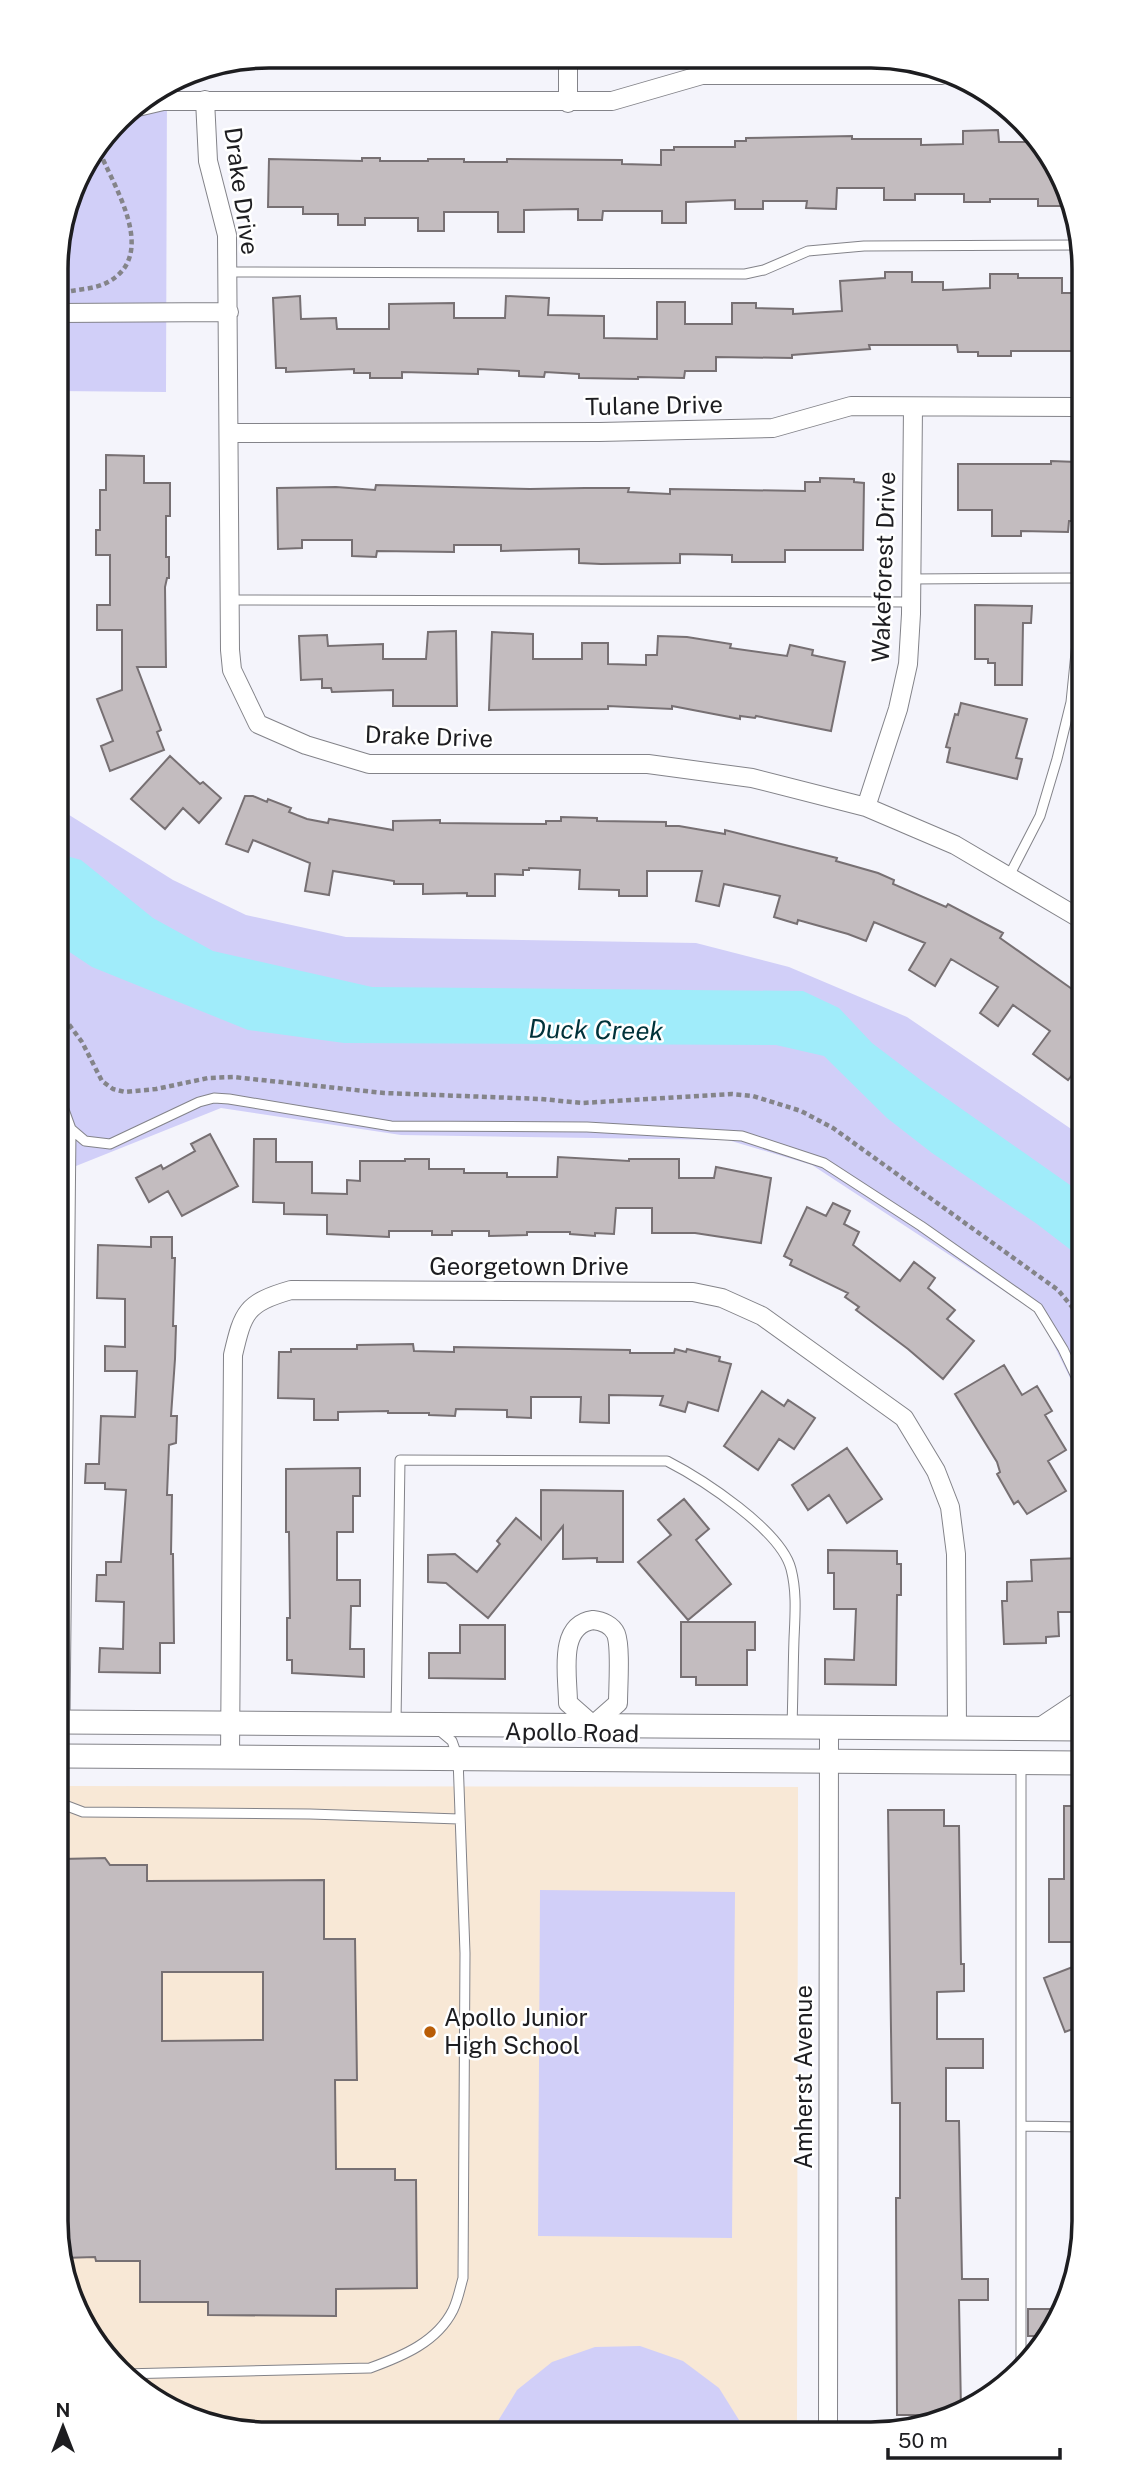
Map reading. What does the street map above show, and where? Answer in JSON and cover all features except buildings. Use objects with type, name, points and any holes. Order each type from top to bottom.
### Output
[{"type":"street","points":[[568,68],[568,103]]},
{"type":"street","points":[[156,103],[205,100],[612,102],[702,75],[921,75]]},
{"type":"street","name":"Drake Drive","points":[[205,100],[208,161],[227,235],[232,670],[258,723],[306,745],[369,764],[648,764],[752,778],[866,807],[955,845],[1072,914]]},
{"type":"street","points":[[69,313],[229,312]]},
{"type":"street","name":"Tulane Drive","points":[[229,433],[585,432],[773,428],[850,406],[1072,407]]},
{"type":"street","name":"Wakeforest Drive","points":[[866,807],[898,709],[908,664],[913,407]]},
{"type":"street","name":"Georgetown Drive","points":[[230,1756],[233,1356],[242,1319],[265,1298],[291,1290],[693,1292],[722,1298],[762,1316],[904,1418],[936,1471],[950,1507],[956,1553],[957,1729]]},
{"type":"street","points":[[593,1725],[618,1703],[618,1642],[607,1624],[593,1620],[579,1624],[570,1635],[568,1703],[593,1725],[594,1760]]},
{"type":"street","points":[[1037,1729],[1071,1706]]},
{"type":"street","name":"Apollo Road","points":[[68,1722],[1071,1729]]},
{"type":"street","name":"Amherst Avenue","points":[[828,2422],[829,1728]]},
{"type":"street","name":"Apollo Road","points":[[68,1755],[1071,1763]]},
{"type":"lane","points":[[228,272],[744,274],[765,270],[808,251],[864,246],[1070,245]]},
{"type":"lane","points":[[911,579],[1072,578]]},
{"type":"lane","points":[[230,600],[911,602]]},
{"type":"lane","points":[[1009,876],[1040,816],[1057,760],[1072,694]]},
{"type":"lane","points":[[71,1129],[85,1141],[110,1144],[199,1102],[214,1098],[275,1105],[391,1126],[587,1127],[742,1136],[824,1163],[921,1226],[1038,1308],[1071,1367]]},
{"type":"lane","points":[[68,1317],[71,1129],[69,1122]]},
{"type":"lane","points":[[396,1724],[400,1460],[667,1461],[695,1476],[737,1507],[779,1544],[791,1567],[795,1596],[792,1727]]},
{"type":"lane","points":[[139,2374],[370,2368],[404,2355],[432,2337],[453,2310],[463,2278],[464,2265],[465,1953],[458,1758],[453,1741],[429,1724]]},
{"type":"lane","points":[[1021,1762],[1021,2354]]},
{"type":"lane","points":[[68,1806],[83,1812],[310,1814],[459,1819]]},
{"type":"lane","points":[[1021,2126],[1071,2127]]},
{"type":"path","points":[[69,291],[107,283],[122,271],[129,255],[132,238],[129,216],[102,157]]},
{"type":"shaded area","points":[[167,96],[166,392],[69,391],[69,256],[75,217],[89,180],[102,157],[137,118]]},
{"type":"shaded area","points":[[69,815],[173,880],[246,915],[346,937],[696,943],[789,967],[907,1017],[1072,1129],[1071,1381],[1038,1313],[812,1165],[728,1140],[401,1135],[221,1108],[69,1169]]},
{"type":"shaded area","name":"Apollo Junior High School","points":[[68,1786],[798,1787],[797,2422],[243,2420],[204,2411],[169,2395],[127,2363],[110,2343],[95,2321],[75,2273],[68,2221]]},
{"type":"shaded area","points":[[540,1890],[735,1892],[732,2238],[538,2236]]},
{"type":"shaded area","points":[[640,2346],[683,2361],[719,2388],[740,2422],[497,2422],[517,2390],[552,2362],[595,2347]]},
{"type":"water","name":"Duck Creek","points":[[69,857],[81,860],[153,918],[213,951],[372,987],[803,991],[839,1008],[872,1043],[1072,1186],[1072,1250],[932,1153],[887,1118],[824,1056],[776,1045],[344,1043],[248,1030],[92,967],[69,951]]},
{"type":"place","name":"Apollo Junior High School","points":[[430,2032]]}]
